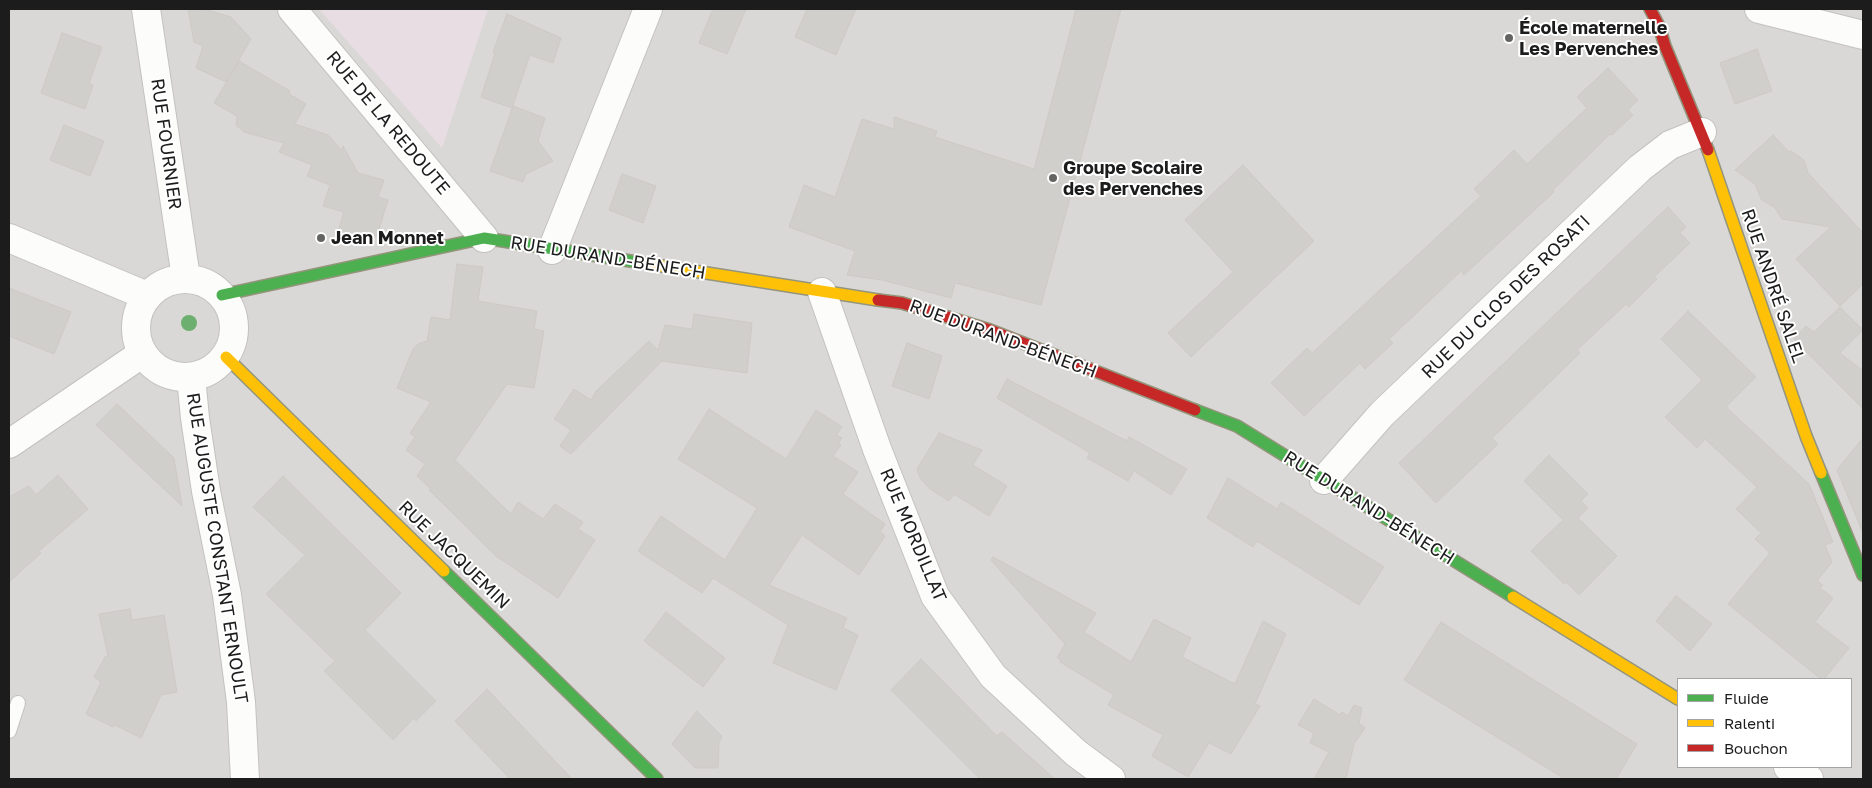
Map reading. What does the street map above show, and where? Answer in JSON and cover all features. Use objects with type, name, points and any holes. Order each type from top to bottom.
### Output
[{"type":"street","name":"RUE FOURNIER","points":[[146,9],[186,278]]},
{"type":"street","name":"RUE DE LA REDOUTE","points":[[292,9],[484,238]]},
{"type":"street","points":[[552,250],[648,9]]},
{"type":"street","name":"RUE ANDRÉ SALEL","points":[[1650,9],[1659,26],[1702,132],[1806,436],[1863,575]]},
{"type":"street","points":[[1759,9],[1863,35]]},
{"type":"street","name":"RUE DU CLOS DES ROSATI","points":[[1324,480],[1382,414],[1640,168],[1670,145],[1702,132]]},
{"type":"street","points":[[9,238],[147,296]]},
{"type":"street","name":"RUE DURAND-BÉNECH","points":[[222,295],[484,238],[902,303],[990,330],[1237,426],[1677,698]]},
{"type":"street","points":[[186,278],[206,284],[222,295],[230,306],[234,318],[235,332],[232,345],[226,357],[216,367],[204,374],[191,377],[177,377],[163,372],[152,364],[143,353],[137,339],[136,324],[139,309],[147,296],[158,286],[172,280],[186,278]]},
{"type":"street","name":"RUE MORDILLAT","points":[[822,292],[878,449],[935,596],[993,676],[1076,753],[1111,779]]},
{"type":"street","points":[[9,444],[143,353]]},
{"type":"street","name":"RUE JACQUEMIN","points":[[226,357],[657,779]]},
{"type":"street","name":"RUE AUGUSTE CONSTANT ERNOULT","points":[[191,377],[206,491],[227,595],[241,702],[245,779]]},
{"type":"street","points":[[1790,768],[1809,779]]},
{"type":"lane","points":[[9,731],[18,703]]},
{"type":"shaded area","points":[[9,9],[1863,9],[1863,779],[9,779]]},
{"type":"shaded area","points":[[319,9],[488,9],[442,148]]},
{"type":"building","points":[[188,9],[204,9],[231,17],[251,39],[226,82],[196,68],[203,46],[194,42]]},
{"type":"building","points":[[713,9],[746,9],[727,54],[699,43]]},
{"type":"building","points":[[807,9],[856,9],[836,55],[795,37]]},
{"type":"building","points":[[1076,9],[1121,9],[1041,305],[955,283],[951,298],[882,280],[847,275],[855,251],[789,227],[804,185],[835,197],[862,119],[894,129],[894,117],[937,131],[935,137],[1034,169]]},
{"type":"building","points":[[507,14],[561,38],[553,63],[530,55],[512,108],[481,97],[495,53],[493,52]]},
{"type":"building","points":[[62,33],[102,47],[89,83],[93,85],[85,109],[41,93]]},
{"type":"building","points":[[1757,49],[1772,91],[1735,104],[1720,63]]},
{"type":"building","points":[[239,61],[290,91],[289,94],[306,104],[295,124],[328,135],[342,151],[343,146],[358,173],[384,180],[378,197],[388,200],[377,236],[334,244],[344,212],[323,206],[330,185],[307,176],[312,165],[279,152],[284,143],[244,132],[236,125],[237,116],[214,103]]},
{"type":"building","points":[[1608,68],[1638,100],[1628,110],[1633,115],[1612,135],[1610,134],[1553,190],[1554,192],[1464,275],[1461,271],[1389,339],[1393,343],[1365,369],[1360,363],[1304,416],[1271,383],[1307,348],[1312,353],[1481,196],[1474,189],[1514,150],[1527,164],[1587,108],[1577,97]]},
{"type":"building","points":[[513,106],[545,118],[538,141],[553,161],[526,174],[523,182],[490,171]]},
{"type":"building","points":[[64,125],[104,141],[90,176],[50,160]]},
{"type":"building","points":[[1773,135],[1789,152],[1791,151],[1804,160],[1808,173],[1863,233],[1863,284],[1840,306],[1796,259],[1831,227],[1782,219],[1775,208],[1761,199],[1755,184],[1735,170]]},
{"type":"building","points":[[1243,165],[1314,241],[1191,357],[1168,333],[1233,272],[1185,220]]},
{"type":"building","points":[[622,174],[656,186],[643,223],[609,210]]},
{"type":"building","points":[[1668,207],[1686,227],[1680,233],[1690,243],[1654,277],[1657,279],[1629,307],[1626,304],[1577,350],[1580,353],[1492,438],[1498,444],[1436,503],[1399,463]]},
{"type":"building","points":[[457,264],[483,267],[478,301],[537,311],[534,329],[544,331],[534,388],[507,384],[455,460],[511,514],[518,502],[543,519],[555,504],[583,522],[578,529],[595,540],[558,598],[496,556],[417,476],[425,464],[406,450],[415,437],[410,433],[431,402],[397,388],[413,349],[418,344],[427,341],[431,317],[450,320]]},
{"type":"building","points":[[9,288],[71,312],[54,354],[9,336]]},
{"type":"building","points":[[1840,307],[1863,330],[1840,353],[1863,371],[1863,409],[1794,339],[1806,326],[1814,332]]},
{"type":"building","points":[[1688,311],[1756,377],[1726,407],[1809,484],[1833,542],[1825,545],[1832,562],[1817,581],[1823,585],[1820,588],[1833,598],[1815,622],[1849,648],[1825,678],[1820,678],[1728,604],[1770,553],[1755,539],[1761,533],[1736,509],[1757,487],[1705,439],[1697,448],[1665,417],[1702,380],[1661,339]]},
{"type":"building","points":[[694,314],[752,323],[747,373],[662,361],[571,454],[560,446],[571,430],[554,419],[574,389],[591,400],[596,391],[649,341],[658,350],[665,325],[692,329]]},
{"type":"building","points":[[907,343],[942,356],[929,399],[892,386]]},
{"type":"building","points":[[1007,379],[1127,441],[1129,437],[1187,469],[1171,495],[1134,471],[1128,481],[1087,458],[1090,453],[997,398]]},
{"type":"building","points":[[117,404],[174,458],[182,506],[96,425]]},
{"type":"building","points":[[709,409],[786,459],[816,410],[842,427],[836,435],[842,438],[838,443],[841,445],[833,456],[858,472],[843,494],[885,524],[880,532],[885,536],[859,575],[802,535],[769,585],[847,618],[843,628],[858,635],[836,690],[773,663],[788,625],[713,578],[702,593],[638,551],[661,516],[725,560],[757,508],[678,459]]},
{"type":"building","points":[[939,433],[982,450],[973,465],[1007,486],[989,516],[954,494],[949,501],[930,489],[920,478],[917,469]]},
{"type":"building","points":[[1863,438],[1863,530],[1862,531],[1837,470]]},
{"type":"building","points":[[1549,455],[1588,494],[1581,501],[1588,508],[1578,518],[1617,556],[1579,595],[1566,582],[1564,584],[1531,551],[1563,520],[1524,481]]},
{"type":"building","points":[[58,475],[88,509],[39,551],[41,553],[9,582],[9,497],[29,486],[36,495]]},
{"type":"building","points":[[283,476],[401,593],[365,630],[436,701],[416,721],[414,718],[393,740],[324,671],[335,661],[266,594],[305,555],[253,507]]},
{"type":"building","points":[[1228,478],[1277,509],[1281,502],[1384,567],[1359,605],[1257,541],[1253,547],[1207,518]]},
{"type":"building","points":[[993,557],[1096,613],[1084,632],[1131,662],[1154,619],[1191,638],[1182,657],[1235,684],[1263,621],[1286,634],[1255,704],[1260,706],[1231,754],[1209,743],[1188,777],[1152,756],[1163,735],[1108,705],[1114,695],[1060,662],[1061,660],[1057,658],[1065,644],[991,560]]},
{"type":"building","points":[[1676,596],[1712,624],[1690,651],[1656,621]]},
{"type":"building","points":[[130,609],[132,620],[164,615],[177,692],[161,695],[141,738],[115,725],[113,727],[86,714],[101,682],[94,677],[105,657],[108,656],[99,614]]},
{"type":"building","points":[[666,612],[725,658],[703,687],[644,641]]},
{"type":"building","points":[[1441,622],[1637,744],[1616,779],[1565,779],[1404,680]]},
{"type":"building","points":[[921,659],[997,736],[1002,732],[1055,779],[980,779],[891,690]]},
{"type":"building","points":[[487,689],[572,779],[510,779],[455,721]]},
{"type":"building","points":[[1314,699],[1340,715],[1342,712],[1348,716],[1354,705],[1362,708],[1359,723],[1365,728],[1354,744],[1346,779],[1314,779],[1329,752],[1310,743],[1314,733],[1298,725]]},
{"type":"building","points":[[697,711],[722,736],[719,743],[718,768],[695,768],[672,744]]},
{"type":"traffic: fast","points":[[222,295],[484,238],[643,263]]},
{"type":"traffic: fast","points":[[1195,410],[1237,426],[1513,597]]},
{"type":"traffic: fast","points":[[1821,473],[1863,575]]},
{"type":"traffic: fast","points":[[444,571],[657,779]]},
{"type":"traffic: slow","points":[[1708,150],[1806,436],[1821,473]]},
{"type":"traffic: slow","points":[[643,263],[878,300]]},
{"type":"traffic: slow","points":[[226,357],[444,571]]},
{"type":"traffic: slow","points":[[1513,597],[1677,698]]},
{"type":"traffic: jam","points":[[1650,9],[1659,26],[1665,46],[1708,150]]},
{"type":"traffic: jam","points":[[878,300],[902,303],[990,330],[1195,410]]},
{"type":"place","name":"École maternelle Les Pervenches","points":[[1509,38]]},
{"type":"place","name":"Groupe Scolaire des Pervenches","points":[[1053,178]]},
{"type":"place","name":"Jean Monnet","points":[[321,238]]}]
